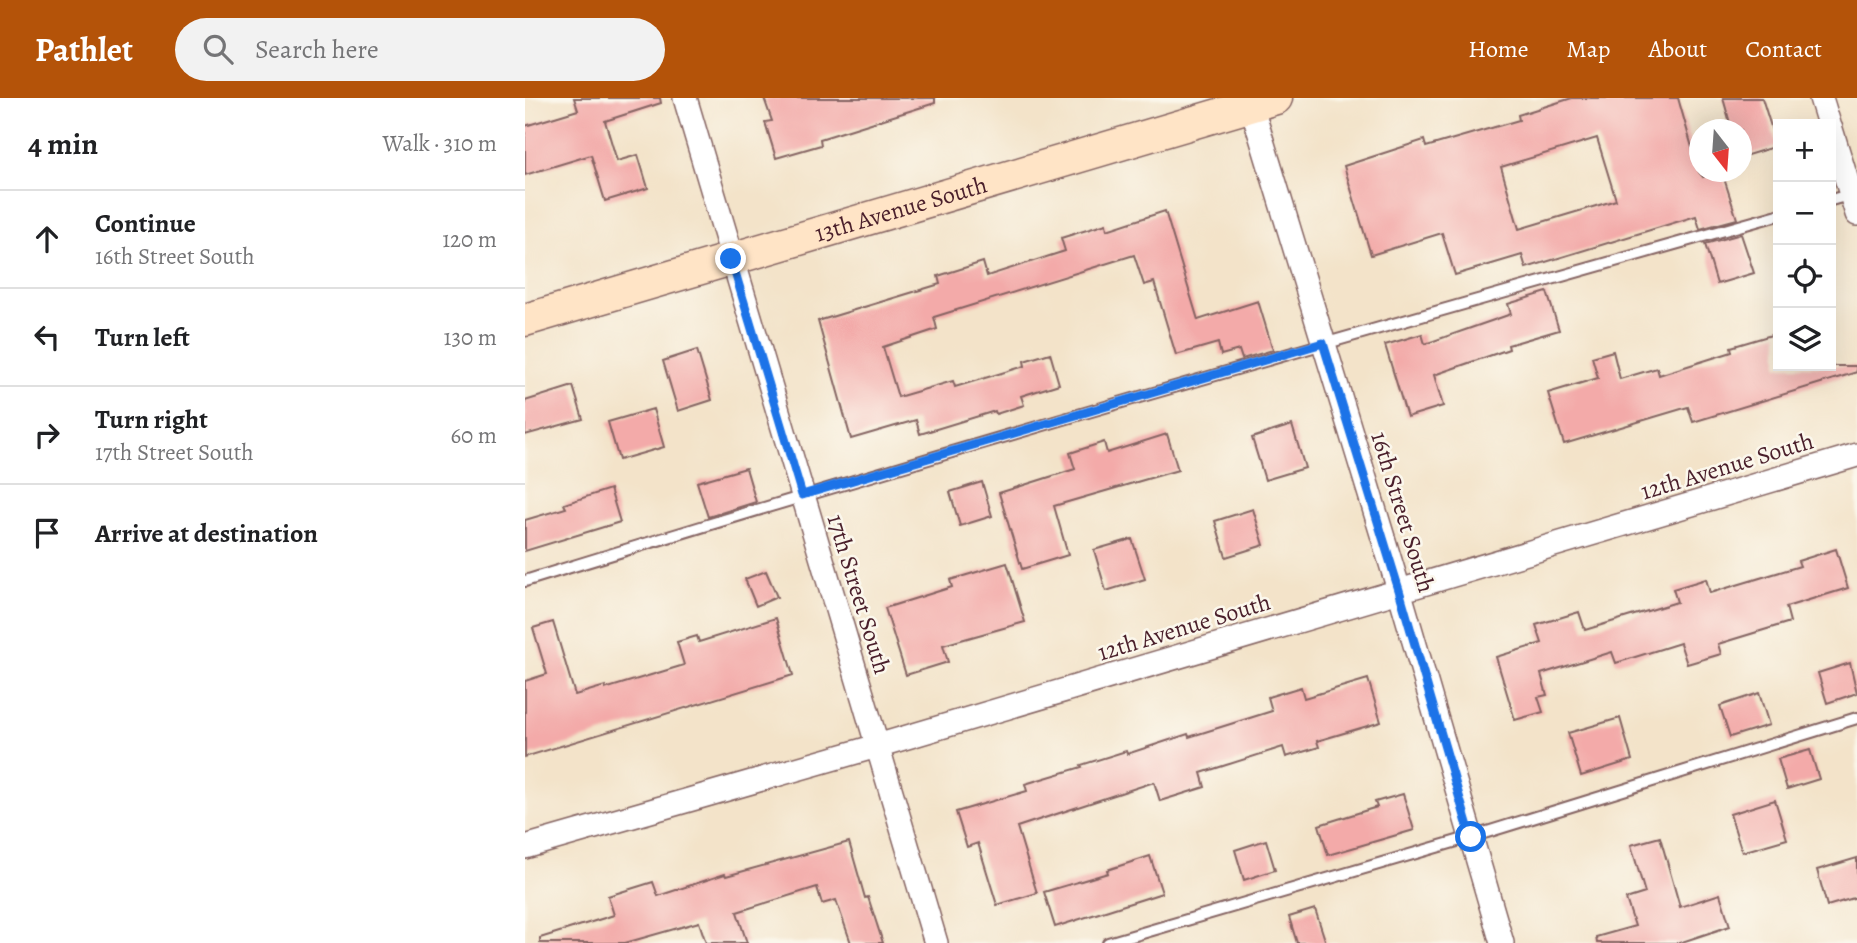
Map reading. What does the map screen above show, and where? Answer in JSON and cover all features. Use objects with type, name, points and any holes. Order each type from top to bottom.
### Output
[{"type":"street","name":"17th Street South","points":[[685,98],[936,943]]},
{"type":"street","points":[[1821,98],[1828,119]]},
{"type":"street","name":"13th Avenue South","points":[[525,320],[1259,100]]},
{"type":"street","name":"16th Street South","points":[[1259,100],[1323,343],[1399,590],[1502,943]]},
{"type":"street","points":[[1836,150],[1849,200]]},
{"type":"street","name":"12th Avenue South","points":[[525,847],[877,746],[1857,455]]},
{"type":"lane","points":[[525,581],[802,495],[1323,343],[1773,216]]},
{"type":"lane","points":[[1108,943],[1471,837],[1857,718]]},
{"type":"building","points":[[574,98],[660,98],[661,103],[605,121],[617,161],[638,155],[648,188],[605,201],[591,155],[525,175],[525,126],[578,110]]},
{"type":"building","points":[[764,98],[935,98],[935,103],[820,139],[821,145],[776,158],[765,122],[772,121]]},
{"type":"building","points":[[1572,98],[1678,98],[1689,137],[1689,182],[1725,182],[1737,219],[1700,229],[1696,216],[1526,268],[1522,255],[1455,275],[1442,233],[1371,255],[1344,166],[1424,140],[1426,147],[1519,120],[1518,115]],"holes":[[[1597,138],[1616,200],[1519,229],[1501,167]]]},
{"type":"building","points":[[1723,98],[1762,98],[1773,133],[1773,147],[1752,154],[1752,119],[1729,119]]},
{"type":"building","points":[[1165,211],[1198,320],[1258,301],[1273,350],[1242,359],[1239,350],[1221,355],[1218,343],[1176,355],[1154,282],[1144,285],[1134,255],[934,317],[937,329],[883,347],[898,397],[953,381],[955,387],[1025,366],[1024,361],[1050,353],[1059,384],[1021,396],[1024,405],[996,414],[995,411],[920,434],[916,420],[851,439],[818,321],[940,284],[938,276],[983,262],[987,276],[1065,251],[1061,238],[1106,224],[1107,230]]},
{"type":"building","points":[[1741,234],[1754,273],[1717,284],[1705,244]]},
{"type":"building","points":[[1547,292],[1559,330],[1508,345],[1509,349],[1434,375],[1443,406],[1407,417],[1385,345],[1422,334],[1425,344],[1511,314],[1508,304]]},
{"type":"building","points":[[1773,334],[1773,371],[1836,371],[1836,366],[1856,366],[1857,372],[1693,422],[1688,407],[1564,444],[1548,393],[1598,378],[1592,357],[1613,351],[1620,379],[1657,368],[1659,375],[1732,352],[1731,347]]},
{"type":"building","points":[[697,350],[712,400],[678,411],[663,361]]},
{"type":"building","points":[[573,386],[583,419],[525,435],[525,401]]},
{"type":"building","points":[[653,409],[664,447],[619,460],[608,422]]},
{"type":"building","points":[[1292,425],[1305,468],[1265,480],[1252,438]]},
{"type":"building","points":[[1167,434],[1178,470],[1054,506],[1068,555],[1022,569],[999,493],[1075,469],[1070,453],[1104,442],[1107,453]]},
{"type":"building","points":[[746,468],[756,502],[708,517],[697,482]]},
{"type":"building","points":[[982,482],[992,516],[960,526],[950,492]]},
{"type":"building","points":[[610,489],[620,522],[525,551],[525,520],[566,508],[564,504]]},
{"type":"building","points":[[1253,509],[1264,545],[1226,557],[1215,521]]},
{"type":"building","points":[[1132,539],[1145,579],[1106,591],[1094,550]]},
{"type":"building","points":[[1836,549],[1848,588],[1786,607],[1790,622],[1718,644],[1721,654],[1687,664],[1680,643],[1616,663],[1612,652],[1541,674],[1547,695],[1538,697],[1543,712],[1515,720],[1496,657],[1542,643],[1536,625],[1579,612],[1585,630],[1677,602],[1673,589],[1706,579],[1710,593],[1800,566],[1798,561]]},
{"type":"building","points":[[1007,563],[1025,622],[943,645],[948,662],[906,675],[885,608],[952,587],[950,580]]},
{"type":"building","points":[[766,571],[777,597],[756,606],[745,579]]},
{"type":"building","points":[[776,618],[793,675],[525,757],[525,681],[547,674],[533,628],[553,622],[575,695],[605,686],[605,689],[684,665],[677,642],[697,636],[699,642]]},
{"type":"building","points":[[1850,663],[1857,693],[1827,703],[1818,673]]},
{"type":"building","points":[[1368,679],[1381,722],[1317,741],[1319,747],[1286,757],[1283,747],[1201,773],[1205,787],[1160,801],[1154,782],[1017,827],[1037,893],[997,905],[978,843],[967,847],[956,812],[1027,791],[1025,784],[1082,767],[1081,765],[1126,751],[1127,754],[1188,734],[1189,737],[1272,711],[1268,697],[1301,687],[1304,698]]},
{"type":"building","points":[[1759,693],[1769,725],[1730,737],[1720,706]]},
{"type":"building","points":[[1620,718],[1632,760],[1581,776],[1568,733]]},
{"type":"building","points":[[1810,750],[1819,779],[1787,789],[1778,759]]},
{"type":"building","points":[[1403,794],[1414,830],[1328,855],[1319,825],[1377,807],[1375,802]]},
{"type":"building","points":[[1775,800],[1787,839],[1742,852],[1730,814]]},
{"type":"building","points":[[1660,837],[1680,907],[1720,894],[1730,926],[1679,943],[1597,943],[1596,937],[1635,926],[1626,899],[1645,893],[1631,845]]},
{"type":"building","points":[[1266,840],[1275,870],[1244,880],[1235,850]]},
{"type":"building","points":[[849,842],[865,898],[868,897],[883,943],[851,943],[836,900],[822,904],[817,887],[737,912],[747,943],[706,943],[699,922],[625,943],[540,943],[540,938],[614,915],[608,896],[653,882],[658,896],[725,874],[726,876]]},
{"type":"building","points":[[1150,856],[1162,893],[1055,927],[1044,892],[1108,873],[1107,870]]},
{"type":"building","points":[[1857,858],[1857,897],[1827,906],[1817,870]]},
{"type":"building","points":[[1315,909],[1326,943],[1297,943],[1289,917]]},
{"type":"route","points":[[731,259],[802,495],[1323,343],[1471,837]]}]
